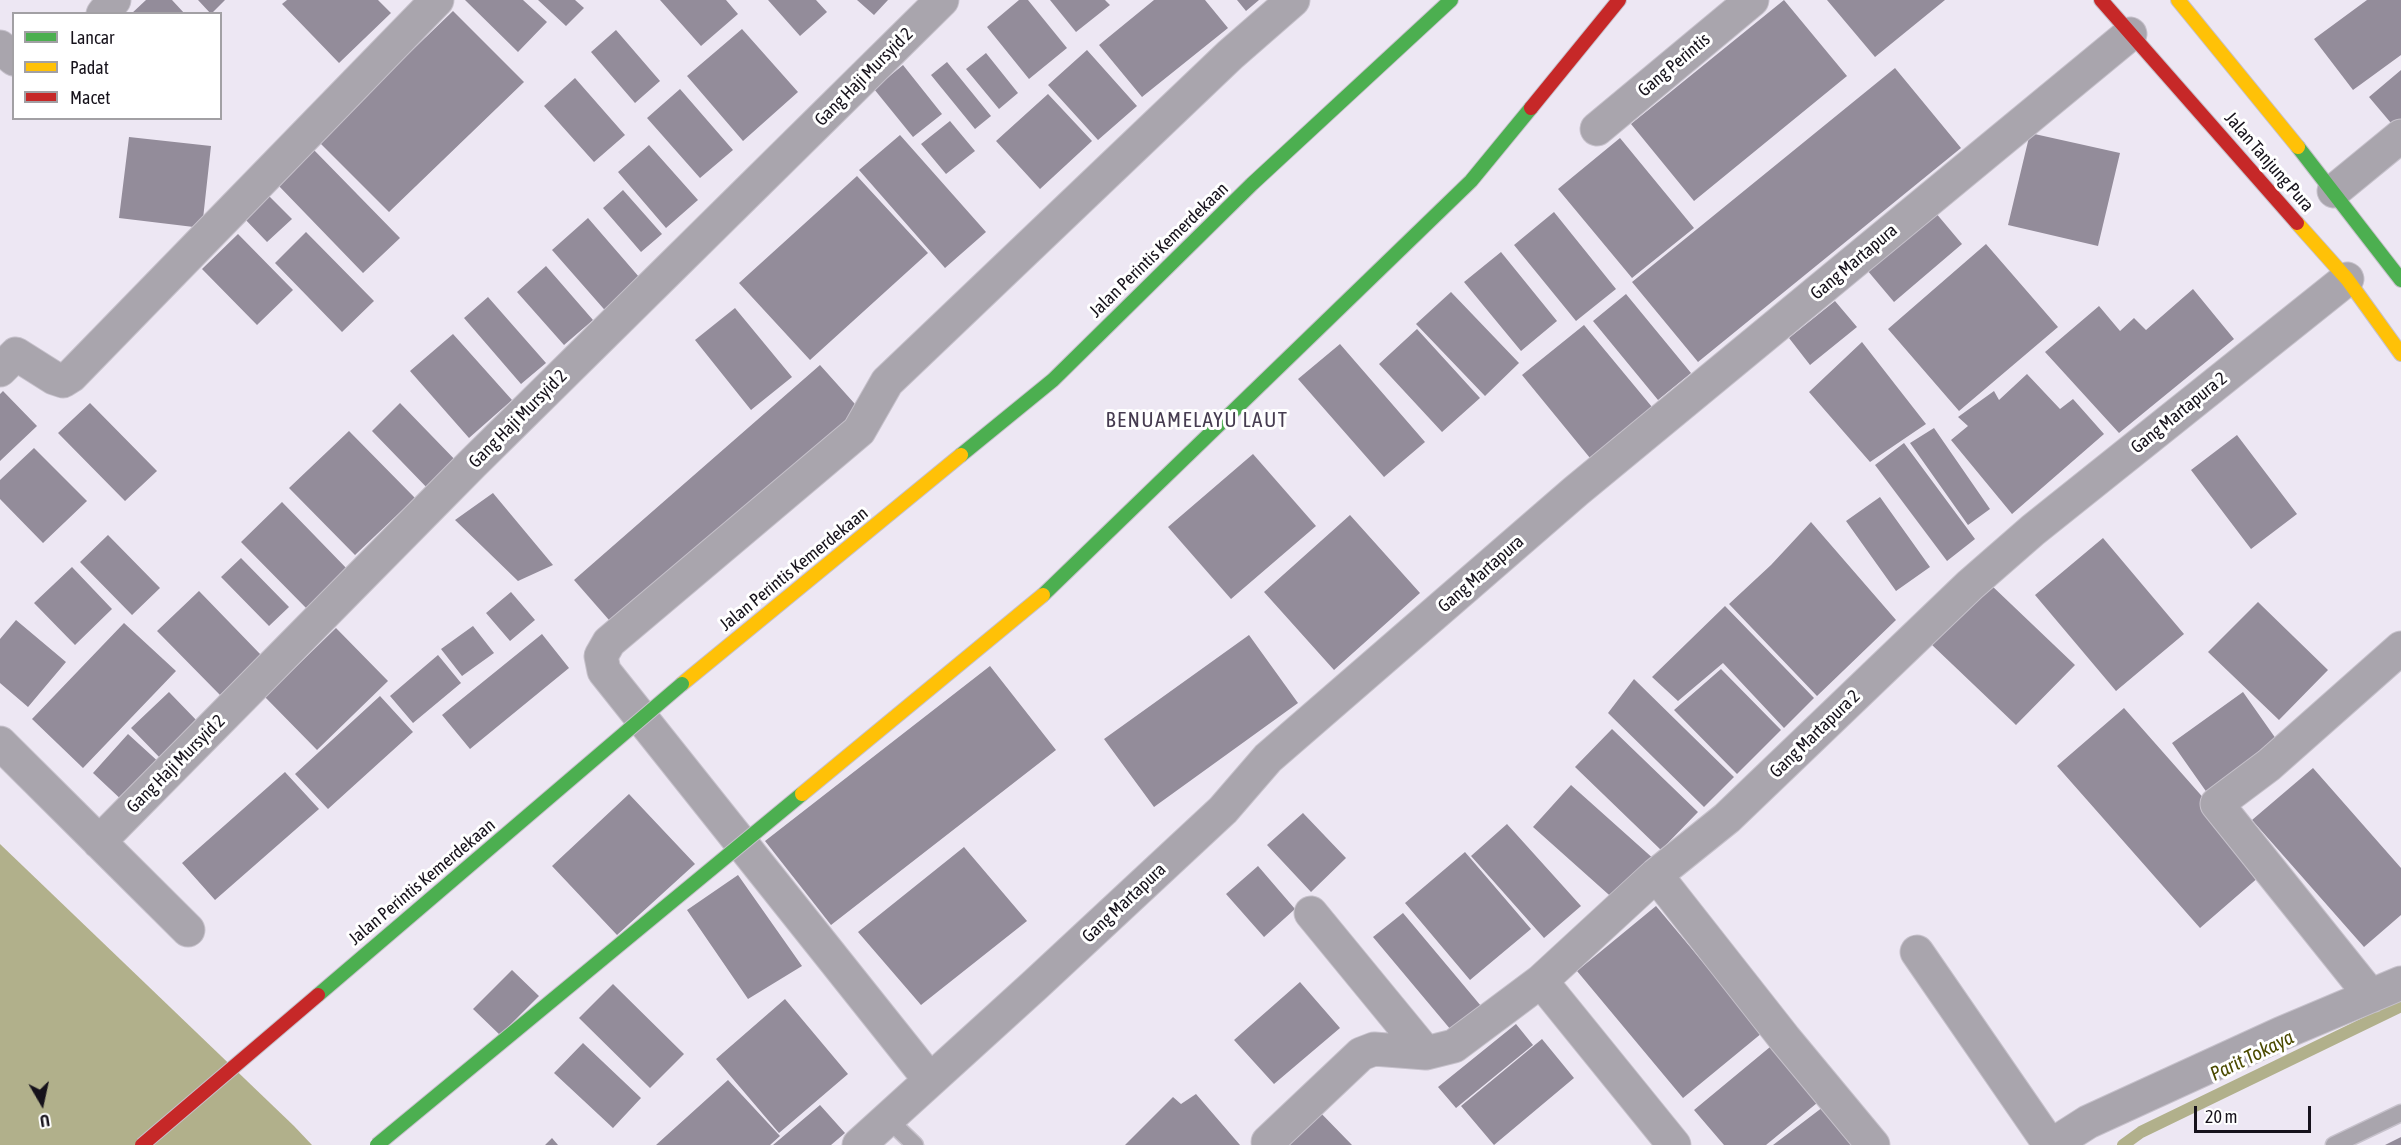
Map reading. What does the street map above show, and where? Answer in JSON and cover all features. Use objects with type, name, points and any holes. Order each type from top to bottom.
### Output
[{"type":"highway","name":"Jalan Perintis Kemerdekaan","points":[[142,1145],[682,684],[1053,380],[1252,184],[1451,0]]},
{"type":"highway","points":[[377,1145],[1043,595],[1471,181],[1619,0]]},
{"type":"highway","name":"Jalan Tanjung Pura","points":[[2102,0],[2347,279],[2401,354]]},
{"type":"highway","name":"Jalan Tanjung Pura","points":[[2178,0],[2334,191],[2401,280]]},
{"type":"street","points":[[105,12],[114,0]]},
{"type":"street","points":[[0,370],[16,354],[54,378],[63,381],[71,376],[436,0]]},
{"type":"street","name":"Gang Haji Mursyid 2","points":[[99,842],[472,464],[942,0]]},
{"type":"street","points":[[930,1080],[604,671],[601,656],[609,642],[859,431],[887,382],[1230,55],[1293,0]]},
{"type":"street","name":"Gang Perintis","points":[[1597,129],[1752,0]]},
{"type":"street","name":"Gang Martapura","points":[[859,1145],[1035,986],[1223,810],[1268,758],[1576,491],[2130,34]]},
{"type":"street","points":[[0,47],[12,57]]},
{"type":"street","points":[[2334,191],[2401,136]]},
{"type":"street","name":"Gang Martapura 2","points":[[1268,1142],[1361,1054],[1374,1049],[1426,1053],[1454,1046],[1541,981],[1656,875],[1727,818],[1970,585],[2033,530],[2347,279]]},
{"type":"street","points":[[2371,996],[2217,804],[2269,765],[2401,648]]},
{"type":"street","points":[[0,743],[188,930]]},
{"type":"street","points":[[1656,875],[1785,1039],[1873,1145]]},
{"type":"street","points":[[1311,913],[1426,1053]]},
{"type":"street","points":[[1917,952],[2051,1145],[2088,1122],[2401,983]]},
{"type":"street","points":[[1541,981],[1674,1145]]},
{"type":"lane","points":[[2334,1145],[2401,1113]]},
{"type":"lane","points":[[888,1119],[915,1145]]},
{"type":"shaded area","points":[[0,844],[294,1126],[312,1145],[0,1145]]},
{"type":"building","points":[[146,0],[172,0],[183,12],[133,12]]},
{"type":"building","points":[[198,0],[225,0],[213,12],[209,12]]},
{"type":"building","points":[[287,0],[378,0],[391,13],[339,63],[282,4]]},
{"type":"building","points":[[465,0],[523,0],[547,22],[518,52]]},
{"type":"building","points":[[538,0],[575,0],[584,8],[566,26]]},
{"type":"building","points":[[660,0],[726,0],[738,14],[701,46]]},
{"type":"building","points":[[768,0],[816,0],[827,12],[800,36]]},
{"type":"building","points":[[857,0],[888,0],[874,15]]},
{"type":"building","points":[[1019,0],[1028,0],[1067,48],[1029,79],[987,27]]},
{"type":"building","points":[[1050,0],[1105,0],[1110,5],[1076,32]]},
{"type":"building","points":[[1154,0],[1205,0],[1228,28],[1142,97],[1099,45]]},
{"type":"building","points":[[1237,0],[1259,0],[1246,11]]},
{"type":"building","points":[[1784,0],[1847,76],[1694,201],[1631,124]]},
{"type":"building","points":[[1827,0],[1945,0],[1875,57]]},
{"type":"building","points":[[2367,0],[2401,0],[2401,55],[2353,90],[2314,39]]},
{"type":"building","points":[[453,11],[524,82],[389,212],[318,141]]},
{"type":"building","points":[[742,29],[798,92],[743,141],[687,76]]},
{"type":"building","points":[[616,30],[660,81],[635,103],[591,52]]},
{"type":"building","points":[[1087,50],[1137,106],[1098,140],[1048,85]]},
{"type":"building","points":[[986,53],[1018,93],[999,109],[966,69]]},
{"type":"building","points":[[947,62],[991,116],[975,129],[931,75]]},
{"type":"building","points":[[903,65],[942,114],[913,137],[874,89]]},
{"type":"building","points":[[1895,68],[1961,148],[1698,362],[1632,282]]},
{"type":"building","points":[[2401,70],[2401,125],[2396,129],[2369,97]]},
{"type":"building","points":[[575,78],[625,135],[594,162],[544,106]]},
{"type":"building","points":[[680,89],[733,150],[700,178],[647,118]]},
{"type":"building","points":[[1048,94],[1092,141],[1040,189],[996,141]]},
{"type":"building","points":[[950,121],[975,151],[946,174],[921,144]]},
{"type":"building","points":[[2030,133],[2120,153],[2098,246],[2008,225]]},
{"type":"building","points":[[900,135],[986,232],[945,268],[859,170]]},
{"type":"building","points":[[129,137],[211,146],[202,228],[119,218]]},
{"type":"building","points":[[1620,138],[1694,228],[1632,278],[1558,189]]},
{"type":"building","points":[[649,145],[698,200],[666,228],[618,172]]},
{"type":"building","points":[[313,149],[400,238],[363,273],[277,184]]},
{"type":"building","points":[[857,176],[928,253],[810,360],[739,283]]},
{"type":"building","points":[[623,190],[662,234],[641,252],[603,208]]},
{"type":"building","points":[[266,193],[292,219],[267,242],[242,216]]},
{"type":"building","points":[[1554,212],[1616,289],[1576,321],[1514,245]]},
{"type":"building","points":[[1935,212],[1962,244],[1894,302],[1867,270]]},
{"type":"building","points":[[588,218],[646,285],[610,316],[552,250]]},
{"type":"building","points":[[306,232],[374,301],[342,332],[275,263]]},
{"type":"building","points":[[238,234],[293,290],[257,325],[202,269]]},
{"type":"building","points":[[1986,244],[2058,327],[1959,411],[1888,329]]},
{"type":"building","points":[[1501,252],[1557,321],[1521,351],[1464,282]]},
{"type":"building","points":[[546,266],[593,320],[564,345],[517,292]]},
{"type":"building","points":[[2193,289],[2234,339],[2119,433],[2045,352],[2099,306],[2120,331],[2134,318],[2146,330]]},
{"type":"building","points":[[1451,292],[1519,363],[1485,396],[1416,324]]},
{"type":"building","points":[[1626,294],[1691,373],[1658,400],[1593,321]]},
{"type":"building","points":[[488,297],[546,363],[521,384],[464,318]]},
{"type":"building","points":[[1835,301],[1857,327],[1810,365],[1789,338]]},
{"type":"building","points":[[735,308],[792,377],[751,410],[695,340]]},
{"type":"building","points":[[1584,325],[1652,407],[1590,458],[1522,375]]},
{"type":"building","points":[[1417,329],[1480,398],[1442,432],[1379,364]]},
{"type":"building","points":[[453,334],[512,400],[469,438],[410,371]]},
{"type":"building","points":[[1862,342],[1926,424],[1870,462],[1809,392]]},
{"type":"building","points":[[1340,344],[1425,442],[1384,477],[1298,379]]},
{"type":"building","points":[[820,365],[863,413],[616,628],[574,580]]},
{"type":"building","points":[[2027,374],[2060,409],[2073,399],[2104,434],[2012,514],[1951,440],[1968,426],[1958,417],[1994,391],[1999,400]]},
{"type":"building","points":[[3,391],[37,426],[0,461],[0,394]]},
{"type":"building","points":[[90,403],[157,471],[125,501],[58,433]]},
{"type":"building","points":[[400,403],[461,466],[432,493],[372,431]]},
{"type":"building","points":[[1934,428],[1990,509],[1968,525],[1910,443]]},
{"type":"building","points":[[349,431],[415,498],[355,555],[289,488]]},
{"type":"building","points":[[2237,435],[2297,514],[2251,549],[2191,470]]},
{"type":"building","points":[[1904,443],[1975,539],[1947,561],[1875,465]]},
{"type":"building","points":[[34,448],[87,501],[43,543],[0,499],[0,480]]},
{"type":"building","points":[[1253,454],[1316,526],[1231,599],[1168,527]]},
{"type":"building","points":[[493,493],[553,565],[518,581],[455,520]]},
{"type":"building","points":[[1880,497],[1930,567],[1896,591],[1846,521]]},
{"type":"building","points":[[282,502],[350,572],[309,611],[241,542]]},
{"type":"building","points":[[1350,515],[1420,593],[1334,670],[1264,592]]},
{"type":"building","points":[[1811,522],[1896,620],[1817,696],[1729,604],[1771,565]]},
{"type":"building","points":[[108,535],[160,588],[132,615],[80,562]]},
{"type":"building","points":[[2103,538],[2184,634],[2116,691],[2035,595]]},
{"type":"building","points":[[241,558],[289,607],[269,626],[221,577]]},
{"type":"building","points":[[72,567],[112,609],[75,645],[34,603]]},
{"type":"building","points":[[1990,584],[2075,665],[2016,725],[1931,644]]},
{"type":"building","points":[[199,591],[262,656],[220,695],[157,631]]},
{"type":"building","points":[[511,592],[535,620],[510,641],[486,613]]},
{"type":"building","points":[[2258,602],[2328,670],[2279,720],[2208,652]]},
{"type":"building","points":[[1725,606],[1814,698],[1784,728],[1723,663],[1678,701],[1652,677]]},
{"type":"building","points":[[16,620],[66,662],[28,707],[0,683],[0,639]]},
{"type":"building","points":[[124,623],[176,671],[83,768],[32,719]]},
{"type":"building","points":[[473,626],[494,653],[462,676],[441,649]]},
{"type":"building","points":[[336,628],[388,681],[317,750],[265,697]]},
{"type":"building","points":[[542,634],[569,668],[470,749],[442,715]]},
{"type":"building","points":[[1249,635],[1298,703],[1154,807],[1104,739]]},
{"type":"building","points":[[438,655],[461,683],[413,723],[390,696]]},
{"type":"building","points":[[990,666],[1056,750],[831,925],[765,841]]},
{"type":"building","points":[[1721,669],[1781,730],[1737,774],[1674,710]]},
{"type":"building","points":[[1634,679],[1734,777],[1704,807],[1608,713]]},
{"type":"building","points":[[169,692],[201,725],[163,761],[131,728]]},
{"type":"building","points":[[2243,692],[2281,746],[2210,797],[2172,743]]},
{"type":"building","points":[[380,696],[413,732],[328,809],[295,774]]},
{"type":"building","points":[[2124,708],[2267,870],[2200,928],[2057,766]]},
{"type":"building","points":[[1612,729],[1698,812],[1661,850],[1575,767]]},
{"type":"building","points":[[128,734],[162,765],[126,804],[93,773]]},
{"type":"building","points":[[2313,768],[2401,868],[2401,915],[2364,947],[2252,820]]},
{"type":"building","points":[[285,772],[319,809],[215,900],[182,863]]},
{"type":"building","points":[[1571,785],[1656,861],[1617,902],[1533,827]]},
{"type":"building","points":[[629,794],[695,864],[617,935],[552,866]]},
{"type":"building","points":[[1303,813],[1346,858],[1311,892],[1267,845]]},
{"type":"building","points":[[1507,824],[1581,906],[1544,938],[1471,856]]},
{"type":"building","points":[[964,847],[1027,921],[921,1005],[858,932]]},
{"type":"building","points":[[1465,852],[1531,929],[1470,980],[1405,903]]},
{"type":"building","points":[[1258,866],[1295,909],[1264,937],[1226,894]]},
{"type":"building","points":[[738,875],[802,966],[748,999],[687,910]]},
{"type":"building","points":[[1656,906],[1762,1033],[1683,1098],[1577,971]]},
{"type":"building","points":[[1403,913],[1481,1006],[1451,1030],[1373,937]]},
{"type":"building","points":[[512,970],[539,996],[500,1035],[473,1009]]},
{"type":"building","points":[[1300,982],[1340,1028],[1274,1084],[1234,1040]]},
{"type":"building","points":[[613,984],[684,1054],[650,1088],[579,1018]]},
{"type":"building","points":[[785,999],[848,1074],[779,1133],[716,1059]]},
{"type":"building","points":[[1516,1024],[1533,1045],[1456,1108],[1438,1087]]},
{"type":"building","points":[[1542,1039],[1574,1078],[1494,1145],[1461,1106]]},
{"type":"building","points":[[583,1043],[641,1098],[613,1128],[554,1073]]},
{"type":"building","points":[[1770,1047],[1817,1103],[1766,1145],[1724,1145],[1694,1110]]},
{"type":"building","points":[[728,1080],[780,1136],[770,1145],[656,1145]]},
{"type":"building","points":[[1196,1094],[1240,1145],[1125,1145],[1173,1097],[1181,1104]]},
{"type":"building","points":[[820,1105],[845,1133],[831,1145],[773,1145]]},
{"type":"building","points":[[1314,1106],[1352,1145],[1277,1145]]},
{"type":"building","points":[[1823,1107],[1853,1145],[1773,1145]]},
{"type":"building","points":[[2401,1137],[2401,1145],[2385,1145]]},
{"type":"building","points":[[552,1138],[558,1145],[545,1145]]},
{"type":"waterway","name":"Parit Tokaya","points":[[2123,1145],[2141,1132],[2401,1006]]},
{"type":"traffic: fast","points":[[961,455],[1053,380],[1252,184],[1451,0]]},
{"type":"traffic: fast","points":[[1043,595],[1471,181],[1531,108]]},
{"type":"traffic: fast","points":[[2298,147],[2401,280]]},
{"type":"traffic: fast","points":[[318,995],[682,684]]},
{"type":"traffic: fast","points":[[377,1145],[802,794]]},
{"type":"traffic: slow","points":[[2178,0],[2298,147]]},
{"type":"traffic: slow","points":[[2297,223],[2347,279],[2401,354]]},
{"type":"traffic: slow","points":[[682,684],[961,455]]},
{"type":"traffic: slow","points":[[802,794],[1043,595]]},
{"type":"traffic: jam","points":[[1531,108],[1619,0]]},
{"type":"traffic: jam","points":[[2101,0],[2297,223]]},
{"type":"traffic: jam","points":[[142,1145],[318,995]]},
{"type":"district","name":"BENUAMELAYU LAUT","points":[[1197,420]]}]
